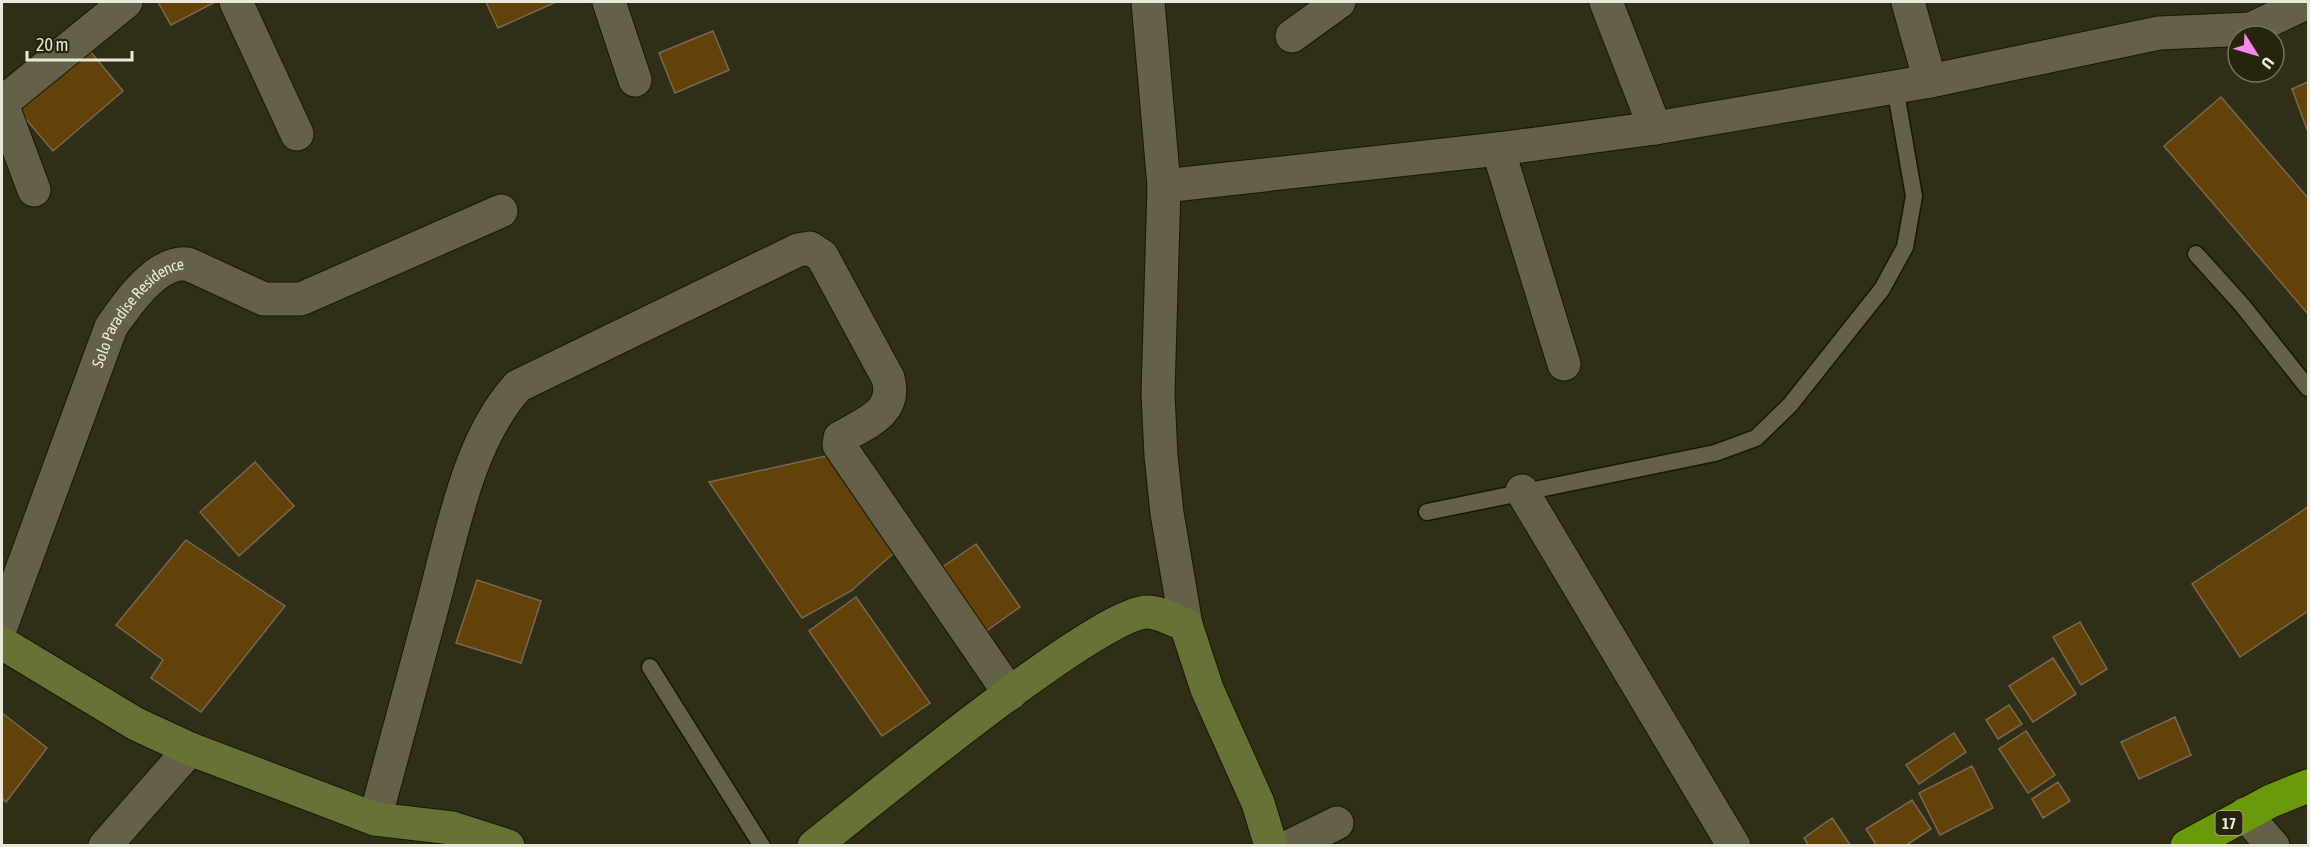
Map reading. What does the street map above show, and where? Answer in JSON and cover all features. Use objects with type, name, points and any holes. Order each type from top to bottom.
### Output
[{"type":"highway","name":"17","points":[[2187,846],[2258,807],[2308,786]]},
{"type":"street","points":[[236,2],[297,134]]},
{"type":"street","points":[[609,2],[635,80]]},
{"type":"street","points":[[1148,2],[1164,186],[1158,394],[1167,513],[1186,625],[1207,688],[1258,803],[1271,846]]},
{"type":"street","points":[[1292,36],[1339,2]]},
{"type":"street","points":[[1606,2],[1611,9],[1655,128]]},
{"type":"street","points":[[1908,2],[1930,81]]},
{"type":"street","points":[[1164,186],[1498,149],[1655,128],[1930,81],[2159,33],[2251,29],[2308,2]]},
{"type":"street","points":[[34,190],[2,104],[124,3]]},
{"type":"street","points":[[1498,149],[1563,364]]},
{"type":"street","name":"Solo Paradise Residence","points":[[2,624],[111,327],[127,304],[162,269],[177,263],[188,264],[264,299],[301,299],[501,211]]},
{"type":"street","points":[[375,819],[454,523],[481,442],[503,403],[518,386],[798,250],[810,248],[822,256],[888,378],[892,390],[889,403],[880,414],[840,438],[839,445],[1010,694]]},
{"type":"street","points":[[1522,491],[1734,846]]},
{"type":"street","points":[[814,846],[1010,694],[1109,625],[1148,612],[1186,625]]},
{"type":"street","points":[[2,643],[136,724],[190,749],[375,819],[452,828],[508,846]]},
{"type":"street","points":[[105,846],[190,749]]},
{"type":"street","points":[[2258,807],[2273,846]]},
{"type":"street","points":[[1290,846],[1337,823]]},
{"type":"lane","points":[[1426,512],[1715,453],[1756,438],[1790,405],[1882,289],[1905,247],[1914,196],[1895,87]]},
{"type":"lane","points":[[2196,254],[2242,305],[2308,388]]},
{"type":"lane","points":[[650,667],[762,846]]},
{"type":"building","points":[[158,2],[215,2],[171,25]]},
{"type":"building","points":[[486,2],[556,2],[498,28]]},
{"type":"building","points":[[713,31],[729,70],[675,93],[659,53]]},
{"type":"building","points":[[85,45],[123,91],[53,151],[14,105]]},
{"type":"building","points":[[2308,82],[2308,132],[2292,89]]},
{"type":"building","points":[[2221,97],[2308,198],[2308,314],[2164,146]]},
{"type":"building","points":[[830,455],[896,551],[851,591],[802,618],[709,482]]},
{"type":"building","points":[[255,462],[294,506],[239,556],[200,512]]},
{"type":"building","points":[[2308,507],[2308,611],[2240,657],[2192,584]]},
{"type":"building","points":[[186,540],[285,606],[201,712],[151,678],[163,660],[116,625]]},
{"type":"building","points":[[976,544],[1020,607],[985,632],[941,568]]},
{"type":"building","points":[[477,580],[541,601],[521,663],[456,643]]},
{"type":"building","points":[[856,597],[930,703],[882,736],[809,631]]},
{"type":"building","points":[[2080,622],[2107,669],[2081,685],[2053,637]]},
{"type":"building","points":[[2053,658],[2076,694],[2033,722],[2009,686]]},
{"type":"building","points":[[2009,705],[2022,724],[1998,739],[1986,720]]},
{"type":"building","points":[[2,713],[47,748],[6,802],[2,798]]},
{"type":"building","points":[[2175,717],[2191,755],[2139,779],[2121,742]]},
{"type":"building","points":[[2026,731],[2055,775],[2028,793],[1999,749]]},
{"type":"building","points":[[1954,733],[1966,752],[1919,784],[1906,765]]},
{"type":"building","points":[[1972,766],[1993,808],[1940,835],[1919,793]]},
{"type":"building","points":[[2058,782],[2070,801],[2043,818],[2032,799]]},
{"type":"building","points":[[1912,800],[1931,829],[1905,846],[1877,846],[1866,829]]},
{"type":"building","points":[[1832,818],[1851,846],[1809,846],[1804,838]]}]
